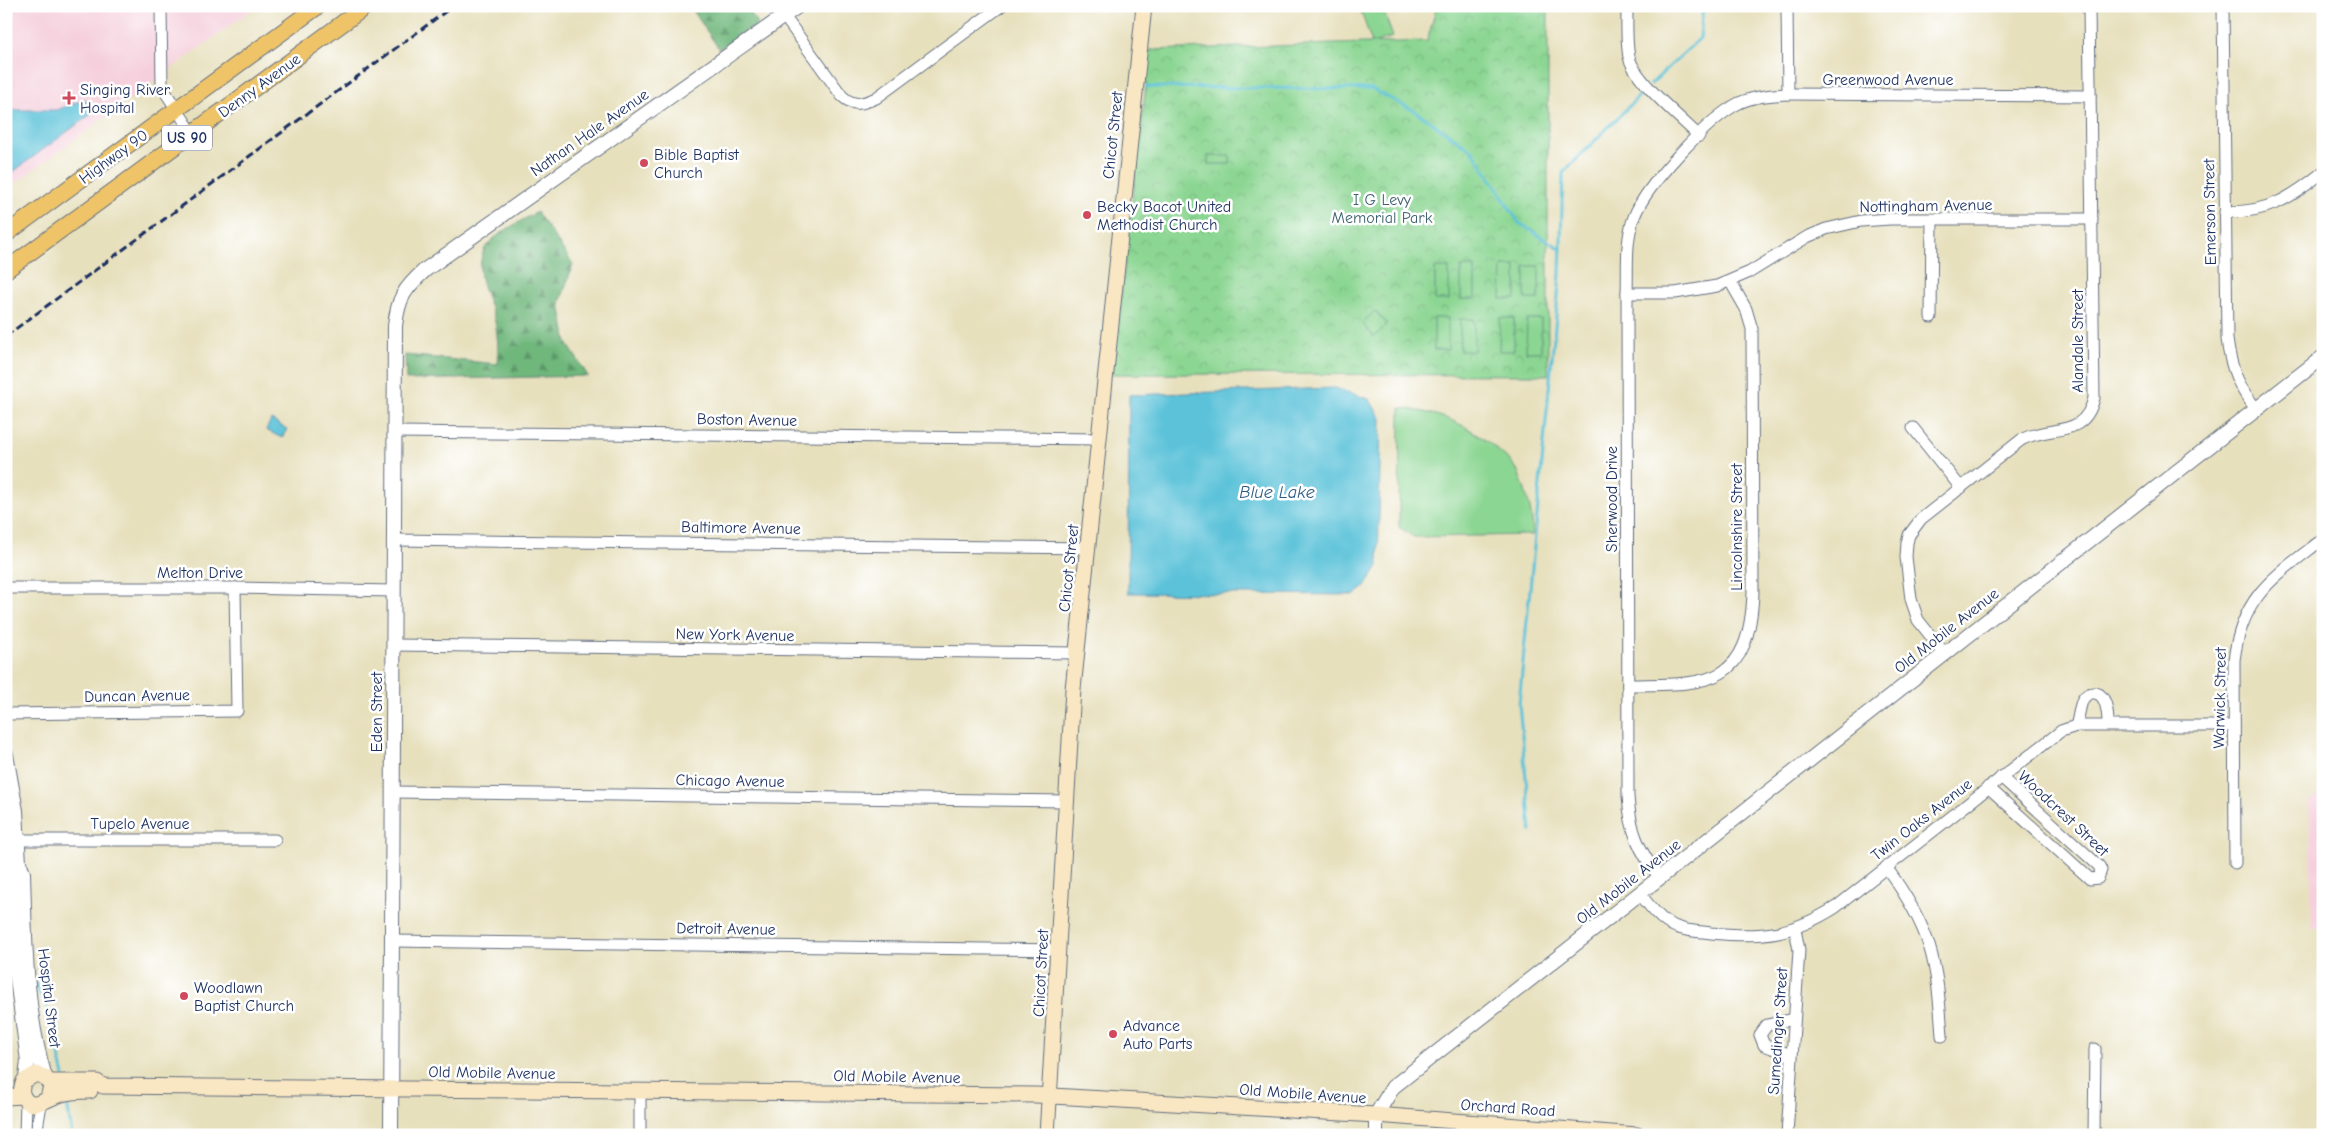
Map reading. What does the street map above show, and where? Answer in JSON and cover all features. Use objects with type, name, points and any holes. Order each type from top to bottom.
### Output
[{"type":"main road","name":"Highway 90","points":[[6,234],[318,6]]},
{"type":"main road","name":"Denny Avenue","points":[[6,270],[366,6]]},
{"type":"main road","name":"Chicot Street","points":[[1048,1135],[1066,801],[1077,654],[1144,6]]},
{"type":"main road","name":"Old Mobile Avenue","points":[[31,1094],[36,1074],[47,1079],[97,1082],[103,1086],[1049,1095],[1376,1115]]},
{"type":"main road","points":[[31,1094],[52,1090],[47,1079]]},
{"type":"main road","name":"Old Mobile Avenue","points":[[6,1086],[31,1094]]},
{"type":"main road","name":"Old Mobile Avenue","points":[[6,1097],[98,1090],[103,1086]]},
{"type":"main road","name":"Orchard Road","points":[[1376,1115],[1522,1130],[1637,1135]]},
{"type":"street","points":[[162,6],[162,88],[193,134]]},
{"type":"street","name":"Nathan Hale Avenue","points":[[404,292],[425,270],[798,6]]},
{"type":"street","points":[[784,16],[833,85],[848,101],[854,104],[866,103],[876,98],[1001,6]]},
{"type":"street","points":[[1627,6],[1628,39],[1633,68],[1641,79],[1699,136]]},
{"type":"street","points":[[1787,6],[1788,94]]},
{"type":"street","name":"Alandale Street","points":[[1944,654],[1918,620],[1913,609],[1906,557],[1909,535],[1921,519],[2021,440],[2038,432],[2072,427],[2078,424],[2090,410],[2094,398],[2089,6]]},
{"type":"street","name":"Emerson Street","points":[[2223,6],[2228,351],[2236,377],[2250,402],[2257,409]]},
{"type":"street","name":"Greenwood Avenue","points":[[1699,136],[1720,115],[1740,102],[1768,95],[2090,96]]},
{"type":"street","name":"Sherwood Drive","points":[[1660,878],[1644,857],[1637,843],[1629,811],[1627,293],[1630,232],[1639,205],[1657,178],[1699,136]]},
{"type":"street","points":[[2225,212],[2246,212],[2272,205],[2294,194],[2323,172]]},
{"type":"street","name":"Nottingham Avenue","points":[[1627,293],[1675,293],[1698,290],[1730,280],[1772,260],[1806,238],[1826,229],[1861,221],[2092,219]]},
{"type":"street","points":[[1931,317],[1932,220]]},
{"type":"street","name":"Lincolnshire Street","points":[[1628,685],[1689,684],[1713,678],[1733,663],[1745,644],[1749,632],[1753,593],[1752,329],[1746,309],[1730,280]]},
{"type":"street","name":"Eden Street","points":[[391,1135],[394,941],[395,326],[397,308],[404,292]]},
{"type":"street","name":"Old Mobile Avenue","points":[[1376,1115],[1392,1087],[2323,358]]},
{"type":"street","points":[[1913,428],[1960,488]]},
{"type":"street","name":"Boston Avenue","points":[[395,432],[1098,439]]},
{"type":"street","name":"Warwick Street","points":[[2235,863],[2234,660],[2239,630],[2246,612],[2265,586],[2323,539]]},
{"type":"street","name":"Baltimore Avenue","points":[[394,540],[1087,548]]},
{"type":"street","name":"Melton Drive","points":[[6,588],[235,588],[394,591]]},
{"type":"street","name":"Duncan Avenue","points":[[6,714],[237,711],[235,588]]},
{"type":"street","name":"New York Avenue","points":[[394,645],[1077,654]]},
{"type":"street","points":[[2076,726],[2082,700],[2092,693],[2099,694],[2104,700],[2108,725]]},
{"type":"street","name":"Twin Oaks Avenue","points":[[1640,894],[1657,915],[1666,922],[1687,930],[1757,936],[1795,929],[1836,907],[2061,730],[2076,726],[2108,725],[2234,726]]},
{"type":"street","name":"Hospital Street","points":[[6,755],[12,840],[23,873],[28,986],[37,1044],[47,1079]]},
{"type":"street","name":"Woodcrest Street","points":[[1988,787],[2090,879],[2098,878],[2101,875],[2099,866],[2001,777]]},
{"type":"street","name":"Chicago Avenue","points":[[394,792],[1066,801]]},
{"type":"street","name":"Tupelo Avenue","points":[[12,840],[275,840]]},
{"type":"street","name":"Hospital Street","points":[[19,863],[13,872],[15,964],[36,1135]]},
{"type":"street","points":[[1886,867],[1907,896],[1928,938],[1936,976],[1942,1036]]},
{"type":"street","name":"Sumedinger Street","points":[[1787,1135],[1799,950],[1795,929]]},
{"type":"street","name":"Detroit Avenue","points":[[394,941],[1059,950]]},
{"type":"street","points":[[1792,1055],[1764,1045],[1760,1035],[1767,1025],[1794,1019]]},
{"type":"street","points":[[2094,1049],[2094,1135]]},
{"type":"street","points":[[640,1091],[640,1135]]},
{"type":"street","name":"Hospital Street","points":[[25,1135],[31,1094]]},
{"type":"street","points":[[1376,1115],[1376,1135]]},
{"type":"shaded area","name":"Singing River Hospital","points":[[6,6],[257,6],[6,190]]},
{"type":"shaded area","points":[[2323,793],[2323,928],[2312,928],[2309,802]]},
{"type":"green space","points":[[690,6],[746,6],[758,24],[719,49]]},
{"type":"green space","points":[[1359,6],[1382,6],[1393,37],[1372,43]]},
{"type":"green space","name":"I G Levy Memorial Park","points":[[1437,6],[1548,6],[1548,375],[1112,374],[1150,50],[1427,41]]},
{"type":"green space","points":[[1208,156],[1230,156],[1230,164],[1208,164]]},
{"type":"green space","points":[[537,212],[573,264],[560,303],[567,343],[588,376],[406,380],[405,355],[498,364],[496,326],[482,283],[481,259],[487,245],[493,239]]},
{"type":"green space","points":[[1502,266],[1516,266],[1516,299],[1501,299]]},
{"type":"green space","points":[[1525,266],[1539,266],[1539,299],[1525,299]]},
{"type":"green space","points":[[1461,267],[1475,267],[1475,299],[1461,299]]},
{"type":"green space","points":[[1435,268],[1449,268],[1449,300],[1435,300]]},
{"type":"green space","points":[[1375,311],[1387,324],[1374,337],[1362,323]]},
{"type":"green space","points":[[1434,318],[1448,318],[1448,350],[1434,350]]},
{"type":"green space","points":[[1500,318],[1514,318],[1514,351],[1499,351]]},
{"type":"green space","points":[[1460,319],[1474,319],[1474,351],[1460,351]]},
{"type":"green space","points":[[1527,319],[1541,319],[1541,352],[1526,352]]},
{"type":"green space","points":[[1400,408],[1429,413],[1454,421],[1477,434],[1511,462],[1516,468],[1526,493],[1532,518],[1533,535],[1414,537],[1399,527]]},
{"type":"water","points":[[85,99],[94,112],[6,177],[6,110],[57,110]]},
{"type":"water","name":"Blue Lake","points":[[1335,388],[1369,399],[1381,418],[1378,566],[1365,587],[1355,595],[1128,593],[1129,395]]},
{"type":"water","points":[[271,420],[287,429],[282,438],[266,430]]},
{"type":"waterway","points":[[1651,84],[1700,38],[1703,6]]},
{"type":"waterway","points":[[1146,87],[1372,89],[1418,113],[1473,151],[1519,223],[1561,249]]},
{"type":"waterway","points":[[1531,831],[1519,704],[1560,274],[1563,173],[1646,89]]},
{"type":"waterway","points":[[35,983],[47,1007],[64,1076]]},
{"type":"waterway","points":[[67,1102],[72,1135]]},
{"type":"railway","points":[[6,336],[453,6]]},
{"type":"place","name":"Singing River Hospital","points":[[69,98]]},
{"type":"place","name":"Bible Baptist Church","points":[[644,163]]},
{"type":"place","name":"Becky Bacot United Methodist Church","points":[[1087,215]]},
{"type":"place","name":"Woodlawn Baptist Church","points":[[184,996]]},
{"type":"place","name":"Advance Auto Parts","points":[[1113,1034]]}]
